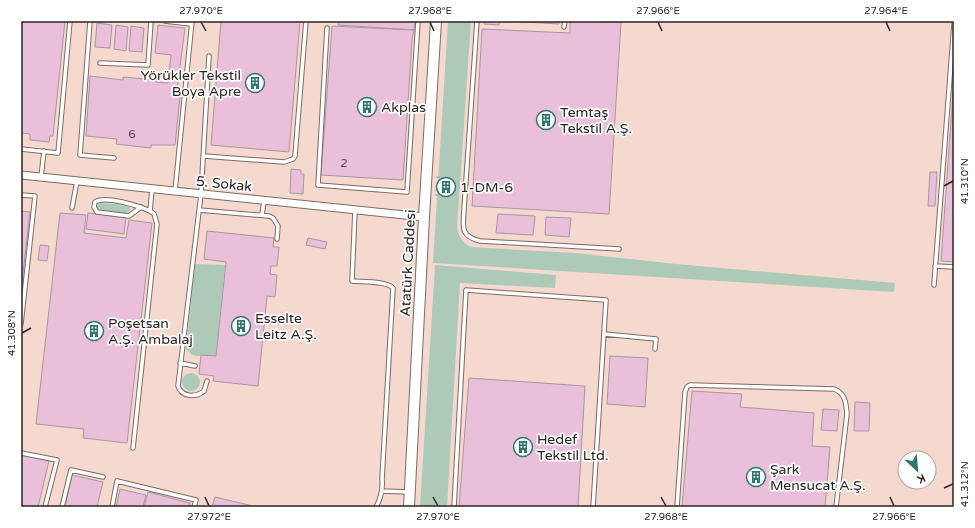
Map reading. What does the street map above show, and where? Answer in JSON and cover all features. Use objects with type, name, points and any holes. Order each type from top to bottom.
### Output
[{"type":"street","name":"Atatürk Caddesi","points":[[409,507],[436,21]]},
{"type":"street","name":"5. Sokak","points":[[21,175],[424,217]]},
{"type":"lane","points":[[21,149],[58,153],[70,21]]},
{"type":"lane","points":[[90,21],[80,155],[114,158]]},
{"type":"lane","points":[[100,63],[148,65],[151,21]]},
{"type":"lane","points":[[165,21],[192,22],[176,191]]},
{"type":"lane","points":[[204,156],[284,162],[293,159],[295,156],[306,21]]},
{"type":"lane","points":[[327,28],[318,185],[406,192],[418,21]]},
{"type":"lane","points":[[476,21],[464,209],[466,235],[471,239],[480,241],[619,249]]},
{"type":"lane","points":[[564,27],[565,21]]},
{"type":"lane","points":[[934,285],[954,24]]},
{"type":"lane","points":[[207,381],[204,391],[192,396],[183,394],[178,386],[202,194],[209,56]]},
{"type":"lane","points":[[41,177],[44,151]]},
{"type":"lane","points":[[72,208],[77,181]]},
{"type":"lane","points":[[150,212],[152,189]]},
{"type":"lane","points":[[21,195],[35,196],[21,324]]},
{"type":"lane","points":[[133,448],[157,224],[154,214],[141,207],[99,199],[95,202],[94,207],[97,212],[129,216],[141,207]]},
{"type":"lane","points":[[262,216],[264,201]]},
{"type":"lane","points":[[199,210],[273,218],[278,226],[277,239]]},
{"type":"lane","points":[[355,210],[352,281],[385,284],[393,288],[382,491],[376,507]]},
{"type":"lane","points":[[935,266],[954,267]]},
{"type":"lane","points":[[454,507],[466,290],[606,300],[593,507]]},
{"type":"lane","points":[[604,334],[656,339],[655,349]]},
{"type":"lane","points":[[180,363],[195,366]]},
{"type":"lane","points":[[677,507],[685,392],[687,387],[690,385],[834,389],[840,391],[846,402],[847,414],[836,507]]},
{"type":"lane","points":[[21,452],[57,460],[45,507]]},
{"type":"lane","points":[[62,507],[71,470],[102,477]]},
{"type":"lane","points":[[112,507],[117,481],[196,500],[194,507]]},
{"type":"lane","points":[[382,491],[410,492]]},
{"type":"path","points":[[436,177],[447,178],[447,180]]},
{"type":"path","points":[[435,195],[446,196],[446,194]]},
{"type":"shaded area","points":[[21,21],[954,21],[954,507],[21,507]]},
{"type":"green space","points":[[448,21],[471,21],[457,228],[466,244],[471,247],[575,253],[676,264],[895,283],[894,292],[433,263]]},
{"type":"green space","points":[[100,203],[117,204],[130,207],[130,210],[125,214],[105,212],[97,209],[97,205]]},
{"type":"green space","points":[[195,264],[225,265],[216,356],[195,356],[186,349]]},
{"type":"green space","points":[[435,265],[556,275],[555,288],[460,283],[447,507],[420,507]]},
{"type":"green space","points":[[191,373],[197,376],[200,382],[197,388],[191,391],[185,388],[182,382],[185,376]]},
{"type":"building","points":[[21,21],[65,21],[53,136],[50,136],[49,142],[30,140],[30,134],[21,133]]},
{"type":"building","name":"Yörükler Tekstil Boya Apre","points":[[221,21],[300,21],[289,152],[211,145]]},
{"type":"building","points":[[339,21],[415,21],[414,30],[338,25]]},
{"type":"building","points":[[484,21],[500,21],[499,25],[484,24]]},
{"type":"building","points":[[508,21],[559,21],[559,24]]},
{"type":"building","name":"Temtaş Tekstil A.Ş.","points":[[570,21],[621,22],[609,214],[472,206],[482,29],[570,33]]},
{"type":"building","points":[[97,23],[112,25],[110,48],[95,47]]},
{"type":"building","points":[[116,25],[128,27],[126,51],[114,49]]},
{"type":"building","points":[[158,25],[185,28],[176,97],[180,97],[175,145],[151,145],[151,148],[116,144],[117,139],[86,136],[90,76],[123,80],[123,77],[156,80],[156,82],[168,83],[171,55],[155,53]]},
{"type":"building","points":[[131,26],[144,28],[142,52],[129,51]]},
{"type":"building","name":"Akplas","points":[[332,26],[414,30],[412,40],[403,180],[321,175]]},
{"type":"building","points":[[954,79],[954,262],[941,261]]},
{"type":"building","points":[[291,169],[301,170],[301,174],[304,174],[303,194],[290,193]]},
{"type":"building","points":[[930,172],[937,172],[935,206],[928,206]]},
{"type":"building","name":"1-DM-6","points":[[441,180],[452,180],[451,194],[440,194]]},
{"type":"building","points":[[21,211],[30,212],[21,291]]},
{"type":"building","name":"Poşetsan A.Ş. Ambalaj","points":[[60,213],[86,215],[84,233],[126,238],[129,220],[152,223],[127,443],[83,438],[84,429],[36,424]]},
{"type":"building","points":[[88,213],[126,217],[124,234],[86,229]]},
{"type":"building","points":[[498,214],[535,216],[533,235],[496,233]]},
{"type":"building","points":[[546,217],[571,218],[569,237],[545,235]]},
{"type":"building","name":"Esselte Leitz A.Ş.","points":[[207,231],[274,238],[273,247],[279,247],[277,266],[271,266],[270,274],[277,275],[275,297],[267,296],[258,386],[213,381],[214,376],[199,374],[201,355],[216,356],[226,262],[204,259]]},
{"type":"building","points":[[308,238],[327,242],[325,249],[306,245]]},
{"type":"building","points":[[40,245],[49,246],[47,261],[38,260]]},
{"type":"building","points":[[610,356],[648,358],[645,407],[607,404]]},
{"type":"building","name":"Hedef Tekstil Ltd.","points":[[469,378],[585,386],[578,507],[459,507]]},
{"type":"building","name":"Şark Mensucat A.Ş.","points":[[692,391],[742,394],[740,407],[814,413],[812,446],[830,447],[825,507],[682,507]]},
{"type":"building","points":[[855,402],[870,403],[869,431],[854,431]]},
{"type":"building","points":[[823,409],[839,410],[837,431],[821,430]]},
{"type":"building","points":[[21,454],[49,461],[38,507],[21,507]]},
{"type":"building","points":[[72,475],[103,482],[97,507],[65,507]]},
{"type":"building","points":[[120,489],[146,495],[143,507],[116,507]]},
{"type":"building","points":[[148,492],[190,503],[189,507],[144,507]]},
{"type":"building","points":[[215,497],[257,507],[212,507]]},
{"type":"place","name":"Yörükler Tekstil Boya Apre","points":[[255,83]]},
{"type":"place","name":"Akplas","points":[[367,107]]},
{"type":"place","name":"Temtaş Tekstil A.Ş.","points":[[546,120]]},
{"type":"place","name":"1-DM-6","points":[[446,187]]},
{"type":"place","name":"Esselte Leitz A.Ş.","points":[[241,326]]},
{"type":"place","name":"Poşetsan A.Ş. Ambalaj","points":[[94,331]]},
{"type":"place","name":"Hedef Tekstil Ltd.","points":[[523,447]]},
{"type":"place","name":"Şark Mensucat A.Ş.","points":[[756,477]]}]
